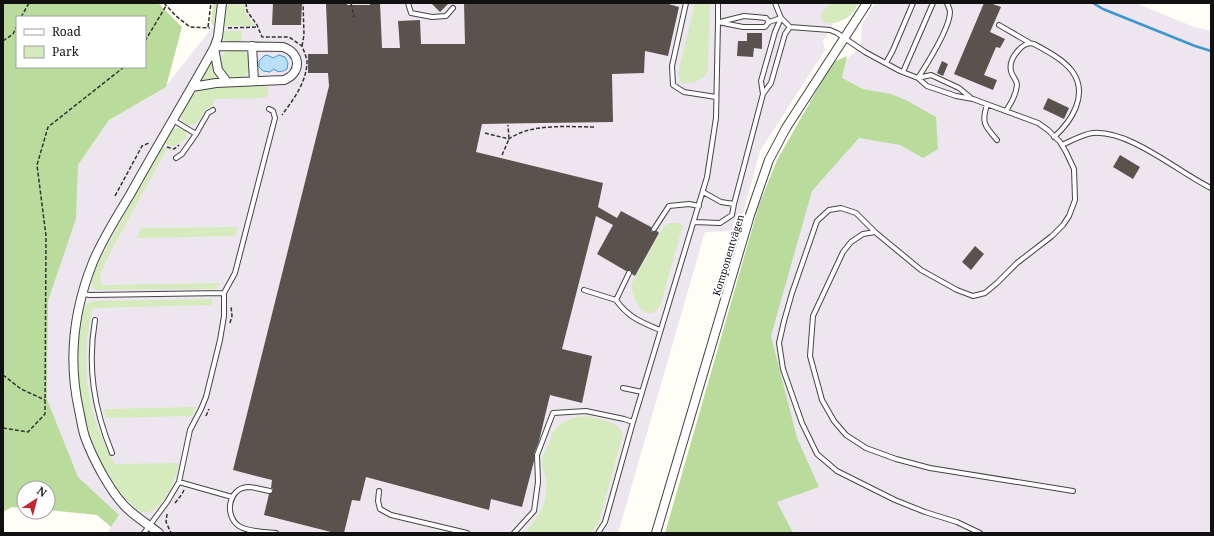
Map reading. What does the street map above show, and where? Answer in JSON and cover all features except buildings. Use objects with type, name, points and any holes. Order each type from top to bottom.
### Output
[{"type":"street","points":[[159,533],[129,510],[113,490],[96,461],[84,436],[73,376],[73,346],[76,320],[82,294],[94,261],[158,143],[173,120],[214,47],[219,28],[222,3]]},
{"type":"street","name":"Komponentvägen","points":[[656,533],[750,215],[769,160],[786,128],[867,3]]},
{"type":"street","points":[[252,46],[254,81]]},
{"type":"street","points":[[192,87],[204,84],[226,82],[284,80],[289,78],[294,73],[297,66],[297,59],[289,49],[283,47],[214,47]]},
{"type":"street","points":[[214,47],[218,70],[226,82]]},
{"type":"lane","points":[[408,3],[411,13],[432,17],[446,16],[453,8]]},
{"type":"lane","points":[[686,3],[672,66],[673,85],[684,92],[716,98]]},
{"type":"lane","points":[[598,533],[605,522],[660,330],[707,177],[716,118],[718,3]]},
{"type":"lane","points":[[775,3],[781,18],[790,27],[830,30],[859,49],[903,72],[918,78],[926,86],[956,96],[972,99],[1038,123],[1062,145],[1074,169],[1075,200],[1070,216],[1063,225],[1052,236],[1016,262],[997,283],[985,293],[973,296],[938,281],[909,261],[874,232],[856,213],[841,208],[829,210],[817,221],[784,321],[780,343],[783,369],[802,424],[817,454],[837,471],[901,502],[925,512],[957,522],[980,533]]},
{"type":"lane","points":[[886,63],[913,3]]},
{"type":"lane","points":[[903,72],[933,3]]},
{"type":"lane","points":[[918,78],[933,54],[949,20],[950,10],[947,3]]},
{"type":"lane","points":[[718,22],[744,16],[766,18],[770,22]]},
{"type":"lane","points":[[718,22],[743,27],[764,27],[770,22],[781,18]]},
{"type":"lane","points":[[763,94],[761,80],[775,32],[781,18]]},
{"type":"lane","points":[[999,25],[1045,50],[1072,71],[1077,79],[1080,91],[1076,107],[1071,118],[1054,137]]},
{"type":"lane","points":[[694,222],[720,223],[732,215],[763,94],[771,83],[785,34],[790,27]]},
{"type":"lane","points":[[1006,111],[1016,94],[1017,83],[1010,70],[1012,60],[1019,50],[1030,43]]},
{"type":"lane","points":[[918,78],[931,76],[944,80],[959,88],[972,99]]},
{"type":"lane","points":[[987,105],[984,121],[996,140]]},
{"type":"lane","points":[[144,533],[167,502],[179,482],[190,430],[206,397],[220,340],[224,316],[224,293],[235,273],[274,118],[273,111],[269,109]]},
{"type":"lane","points":[[176,158],[182,154],[208,113],[213,110]]},
{"type":"lane","points":[[173,120],[196,134]]},
{"type":"lane","points":[[1062,145],[1093,133],[1120,136],[1211,188]]},
{"type":"lane","points":[[703,192],[721,202],[734,204]]},
{"type":"lane","points":[[654,229],[669,206],[689,204],[699,206]]},
{"type":"lane","points":[[874,232],[863,234],[851,242],[843,252],[813,316],[810,356],[822,400],[834,421],[846,435],[866,448],[896,459],[930,468],[1073,491]]},
{"type":"lane","points":[[616,300],[629,273]]},
{"type":"lane","points":[[584,290],[616,300],[624,310],[639,321],[660,330]]},
{"type":"lane","points":[[82,294],[90,296],[224,293]]},
{"type":"lane","points":[[95,320],[91,342],[92,375],[95,399],[103,432],[112,453]]},
{"type":"lane","points":[[623,388],[642,392]]},
{"type":"lane","points":[[514,533],[534,511],[538,482],[538,455],[554,413],[586,411],[633,422]]},
{"type":"lane","points":[[179,482],[232,497]]},
{"type":"lane","points":[[270,491],[248,487],[237,491],[232,497],[229,510],[233,521],[241,527],[258,532],[276,533]]},
{"type":"lane","points":[[379,491],[378,501],[380,509],[391,515],[467,533]]},
{"type":"path","points":[[22,16],[29,3]]},
{"type":"path","points":[[164,3],[176,16],[190,27],[257,27]]},
{"type":"path","points":[[208,27],[211,3]]},
{"type":"path","points":[[246,3],[246,12],[262,37]]},
{"type":"path","points":[[302,46],[304,35],[304,3]]},
{"type":"path","points":[[351,3],[354,17]]},
{"type":"path","points":[[146,39],[166,6]]},
{"type":"path","points":[[3,41],[13,34],[16,28]]},
{"type":"path","points":[[3,428],[28,432],[45,414],[46,236],[37,166],[48,127],[123,68]]},
{"type":"path","points":[[502,155],[509,139],[508,126]]},
{"type":"path","points":[[485,133],[509,139],[517,134],[546,127],[594,127]]},
{"type":"path","points":[[163,145],[174,149],[185,141],[189,143]]},
{"type":"path","points":[[115,196],[142,146],[152,142]]},
{"type":"path","points":[[3,375],[21,389],[45,400]]},
{"type":"shaded area","points":[[217,3],[855,3],[835,21],[823,41],[825,50],[760,151],[741,221],[731,231],[705,232],[618,533],[107,533],[119,515],[78,477],[47,399],[48,301],[59,269],[75,191],[78,165],[109,120],[166,86],[214,25]]},
{"type":"shaded area","points":[[875,3],[1136,3],[1194,27],[1211,31],[1211,533],[785,533],[770,510],[745,267],[840,64],[854,53],[861,43],[862,24]]},
{"type":"green space","points":[[3,3],[158,3],[182,27],[166,87],[109,120],[78,165],[76,219],[48,301],[47,399],[78,477],[119,515],[111,527],[97,515],[56,511],[56,480],[16,480],[16,507],[12,507],[3,512]]},
{"type":"green space","points":[[213,3],[217,3],[214,25],[212,25],[211,22]]},
{"type":"green space","points":[[695,3],[710,3],[708,71],[697,81],[681,83],[678,73]]},
{"type":"green space","points":[[832,3],[859,3],[847,18],[838,22],[827,23],[821,18],[821,14]]},
{"type":"green space","points":[[231,4],[245,5],[247,17],[255,26],[223,26],[226,6]]},
{"type":"green space","points":[[223,31],[242,31],[242,40],[239,43],[228,42],[223,38]]},
{"type":"green space","points":[[235,49],[245,54],[250,64],[245,74],[235,79],[225,74],[220,64],[225,54]]},
{"type":"green space","points":[[847,56],[842,78],[863,89],[891,94],[906,100],[936,117],[938,149],[923,158],[900,145],[859,138],[812,191],[771,336],[797,438],[819,487],[777,502],[794,533],[665,533],[759,205],[777,160],[833,62]]},
{"type":"green space","points":[[210,64],[213,65],[217,79],[203,80],[202,78]]},
{"type":"green space","points":[[265,85],[268,88],[268,96],[264,98],[214,99],[213,105],[205,111],[195,124],[187,125],[182,120],[182,111],[187,101],[194,93],[202,88]]},
{"type":"green space","points":[[176,128],[186,131],[187,139],[183,140],[176,146],[164,143],[171,131]]},
{"type":"green space","points":[[162,146],[174,152],[167,149],[110,253],[100,275],[101,285],[220,283],[216,289],[96,290],[93,288],[92,282],[97,265]]},
{"type":"green space","points":[[670,223],[678,223],[683,225],[660,306],[656,311],[650,313],[642,310],[636,302],[632,292],[632,283],[664,226]]},
{"type":"green space","points":[[238,227],[235,236],[136,238],[141,228]]},
{"type":"green space","points":[[212,299],[212,305],[93,308],[89,328],[86,368],[92,408],[105,446],[115,464],[179,463],[171,488],[161,503],[155,509],[148,512],[140,512],[123,495],[109,475],[97,453],[88,429],[82,404],[79,379],[79,330],[83,309],[92,301]]},
{"type":"green space","points":[[196,407],[192,416],[106,418],[104,409]]},
{"type":"green space","points":[[588,416],[617,426],[623,434],[599,521],[592,533],[524,533],[538,515],[545,500],[546,482],[542,460],[550,442],[552,433],[564,422],[573,418]]},
{"type":"water","points":[[267,55],[273,58],[279,55],[285,57],[288,63],[287,69],[280,72],[274,69],[270,72],[263,71],[259,67],[259,61]]},
{"type":"waterway","points":[[1093,3],[1103,9],[1211,51]]}]
